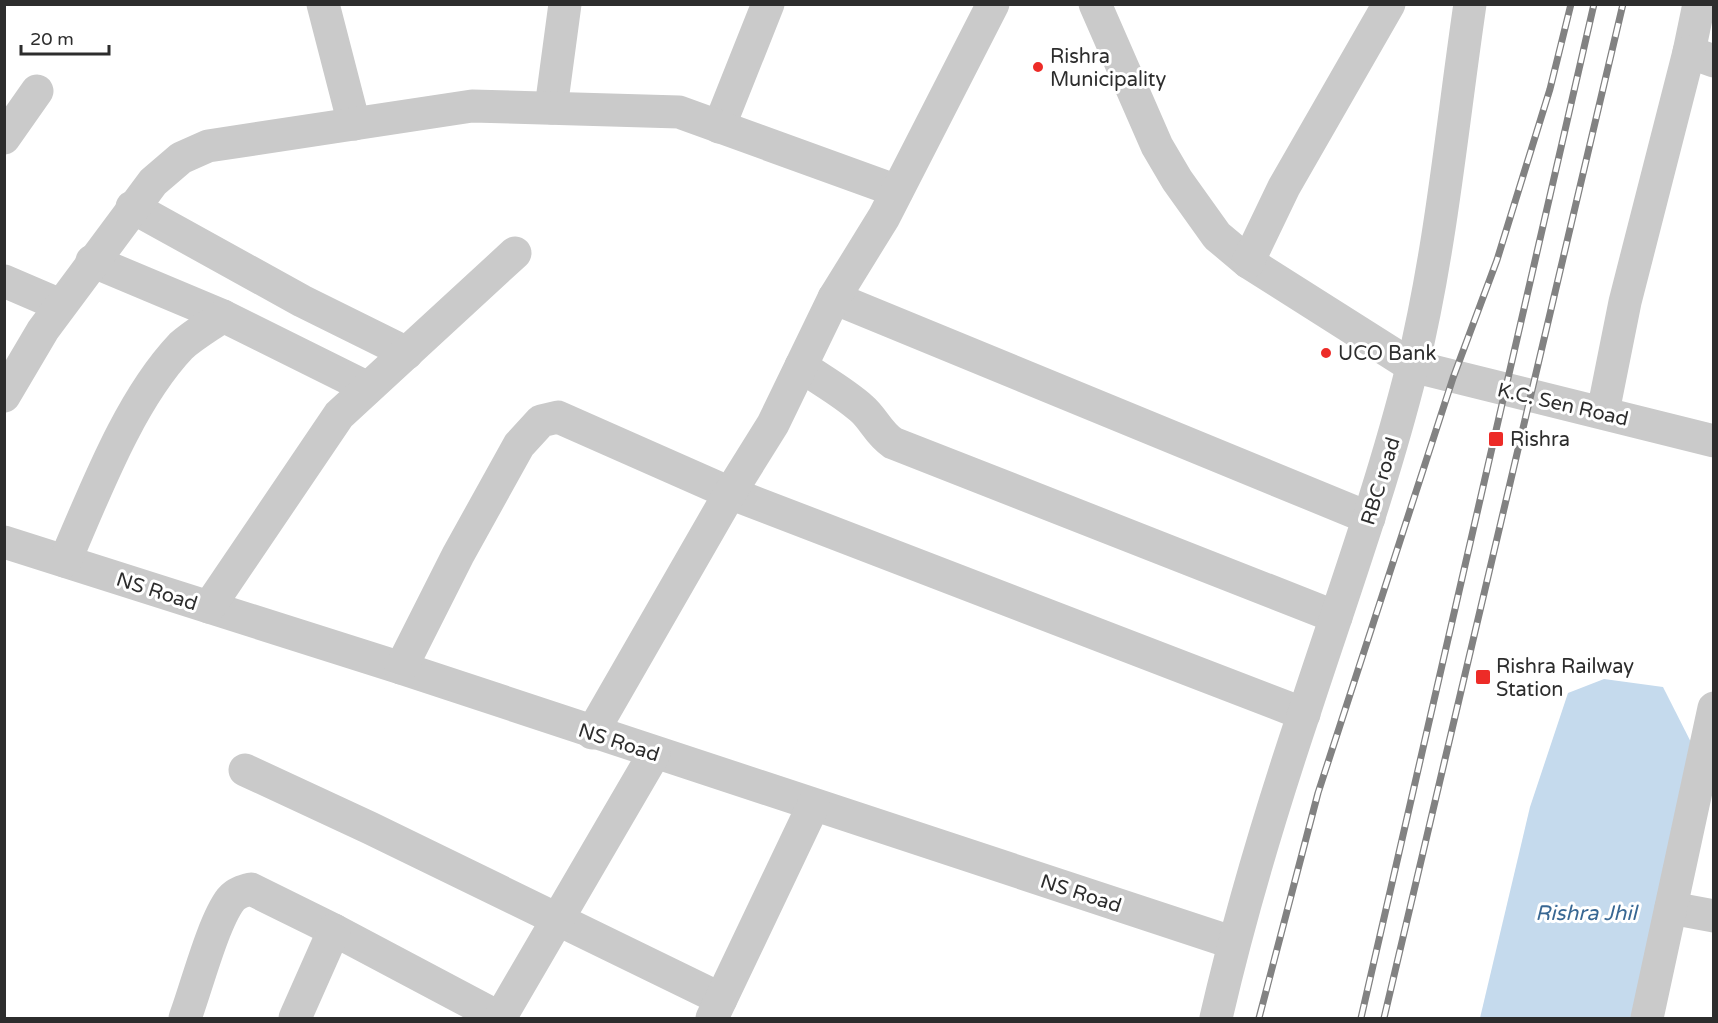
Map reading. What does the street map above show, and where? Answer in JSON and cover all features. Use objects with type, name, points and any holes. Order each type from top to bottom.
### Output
[{"type":"street","points":[[323,4],[354,124]]},
{"type":"street","points":[[551,108],[565,4]]},
{"type":"street","points":[[719,127],[768,4]]},
{"type":"street","points":[[592,733],[730,493],[773,424],[834,298],[897,191],[993,4]]},
{"type":"street","name":"K.C. Sen Road","points":[[1095,4],[1157,147],[1177,180],[1217,236],[1248,262],[1412,366],[1713,441]]},
{"type":"street","points":[[1248,262],[1284,187],[1389,4]]},
{"type":"street","name":"RBC road","points":[[1216,1018],[1234,943],[1304,714],[1369,518],[1412,366],[1443,202],[1470,4]]},
{"type":"street","points":[[1603,412],[1625,302],[1701,57],[1699,4]]},
{"type":"street","points":[[4,138],[37,92]]},
{"type":"street","points":[[4,396],[60,305],[132,207],[153,182],[181,158],[208,146],[472,106],[679,112],[897,191]]},
{"type":"street","points":[[132,207],[302,301],[407,353]]},
{"type":"street","points":[[208,607],[339,415],[515,253]]},
{"type":"street","points":[[92,261],[223,316],[368,388]]},
{"type":"street","points":[[4,281],[60,305]]},
{"type":"street","points":[[834,298],[1369,518]]},
{"type":"street","points":[[65,561],[108,463],[147,393],[182,346],[223,316]]},
{"type":"street","points":[[801,366],[860,407],[872,419],[880,434],[893,443],[1336,617]]},
{"type":"street","points":[[401,668],[458,555],[519,445],[532,429],[550,417],[567,419],[730,493],[1304,714]]},
{"type":"street","name":"NS Road","points":[[4,542],[401,668],[654,754],[1234,943]]},
{"type":"street","points":[[1647,1018],[1671,908],[1700,842],[1713,708]]},
{"type":"street","points":[[185,1018],[221,917],[231,898],[241,891],[251,889],[272,897],[500,1018],[654,754]]},
{"type":"street","points":[[245,770],[558,920],[716,1009],[813,806]]},
{"type":"street","points":[[1671,908],[1713,916]]},
{"type":"street","points":[[295,1018],[334,930]]},
{"type":"water","name":"Rishra Jhil","points":[[1604,679],[1663,687],[1702,764],[1642,1018],[1480,1018],[1530,807],[1568,693]]},
{"type":"railway","points":[[1259,1018],[1318,793],[1453,378],[1497,260],[1550,89],[1571,4]]},
{"type":"railway","points":[[1361,1018],[1594,4]]},
{"type":"railway","points":[[1384,1018],[1623,4]]},
{"type":"place","name":"Rishra Municipality","points":[[1038,67]]},
{"type":"place","name":"UCO Bank","points":[[1326,353]]},
{"type":"place","name":"Rishra","points":[[1496,439]]},
{"type":"place","name":"Rishra Railway Station","points":[[1483,677]]}]
